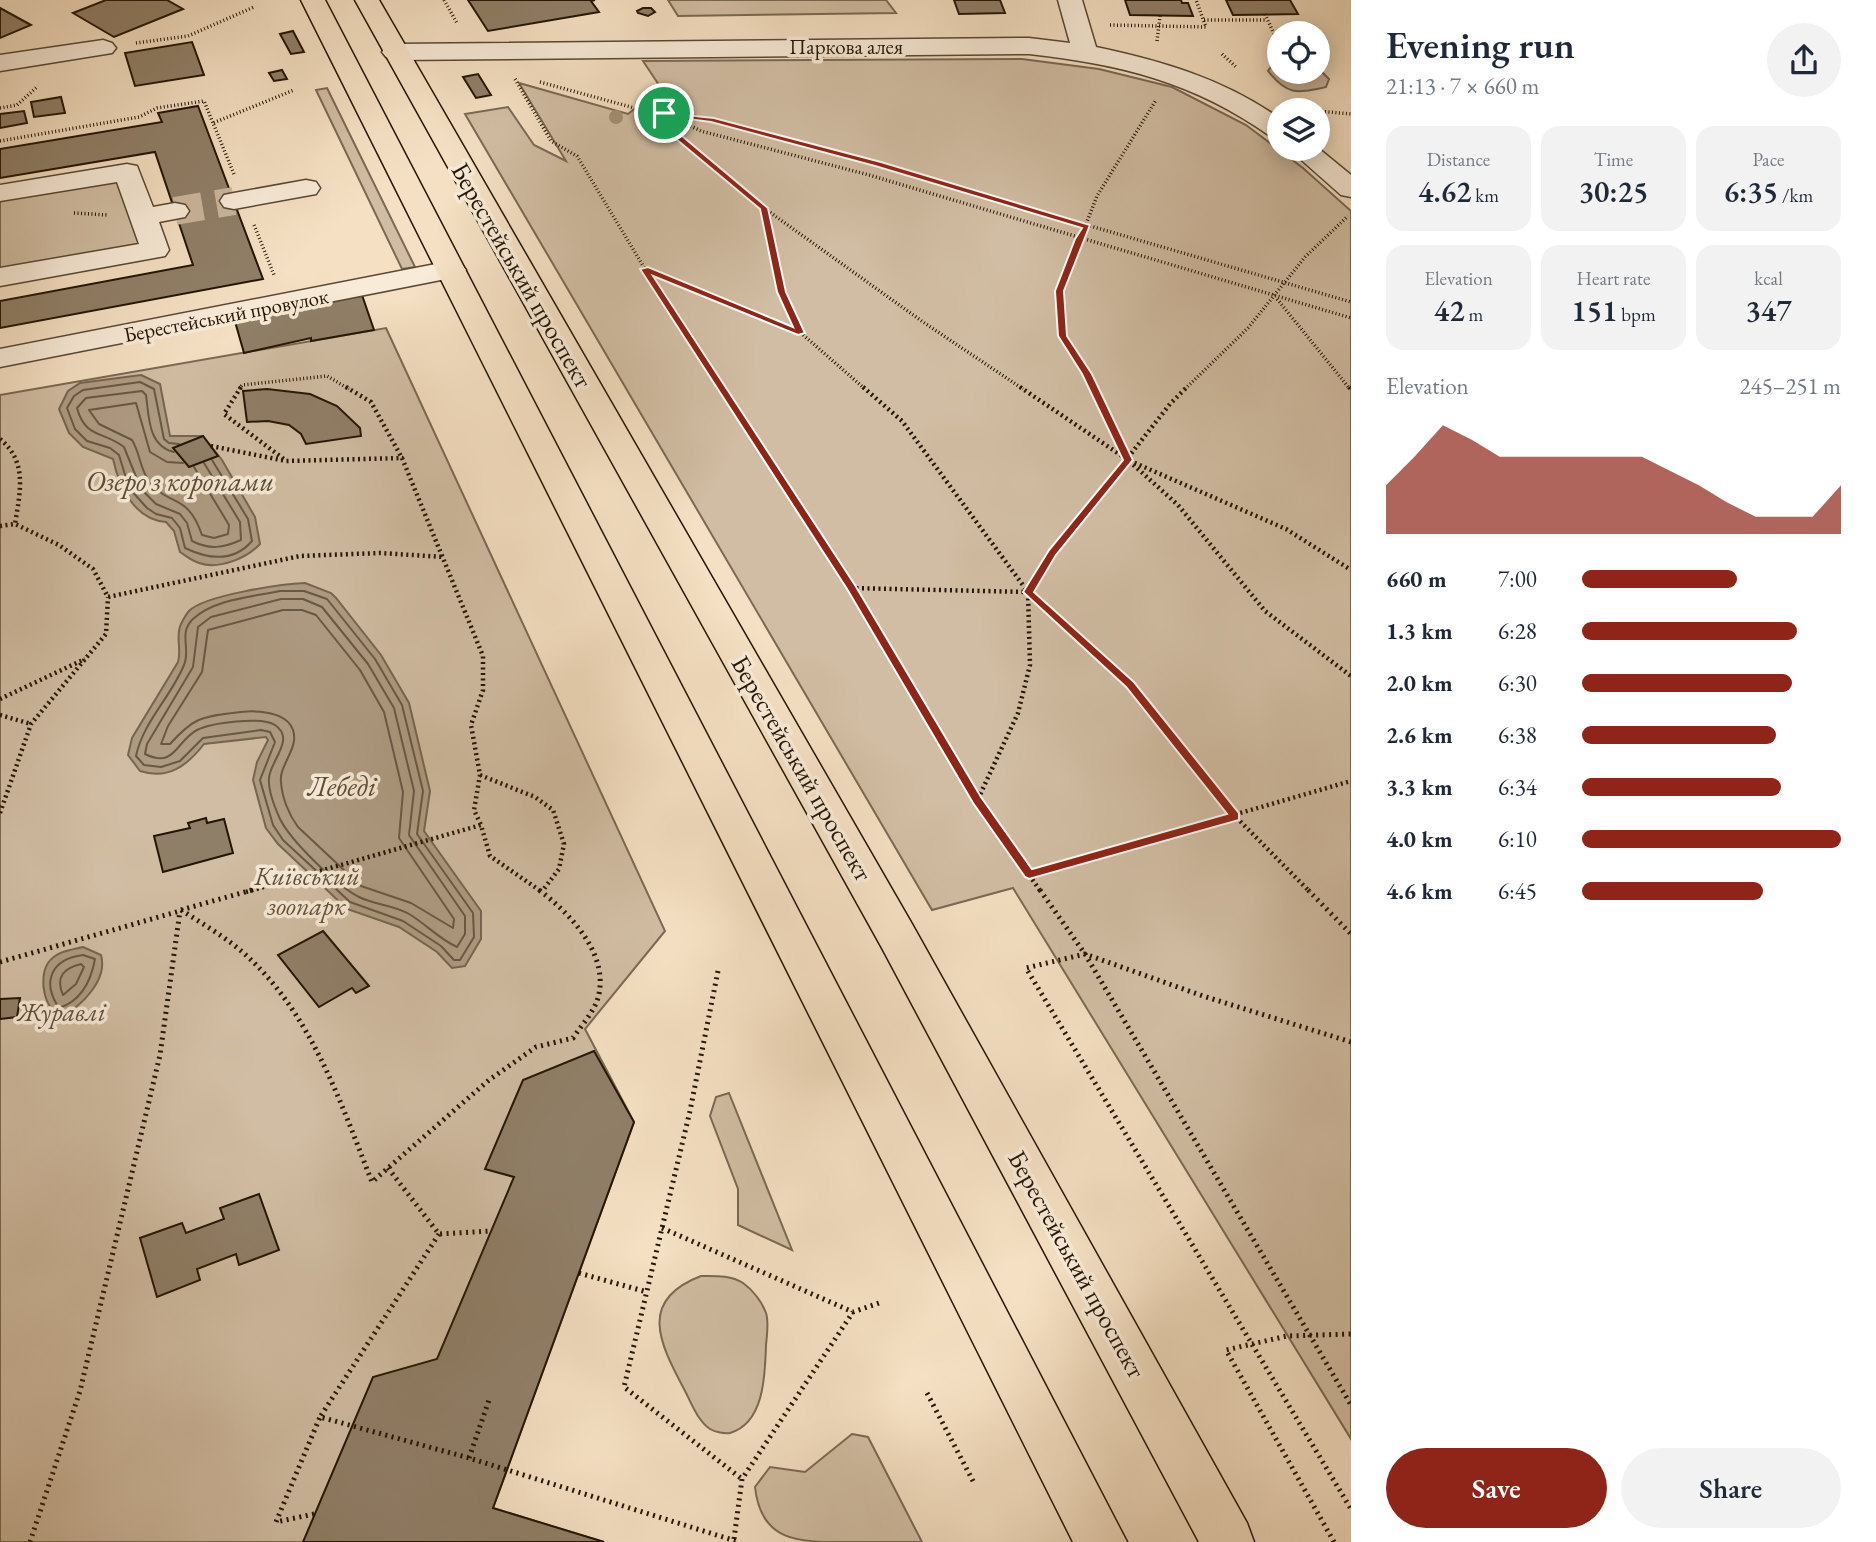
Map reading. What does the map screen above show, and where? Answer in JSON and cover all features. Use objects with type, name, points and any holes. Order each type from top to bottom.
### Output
[{"type":"main road","name":"Берестейський проспект","points":[[313,0],[1101,1542]]},
{"type":"main road","name":"Берестейський проспект","points":[[367,0],[891,924],[1228,1542]]},
{"type":"street","points":[[1070,0],[1085,52]]},
{"type":"street","name":"Паркова алея","points":[[395,52],[1029,46],[1085,52],[1136,62],[1181,75],[1247,107],[1267,121]]},
{"type":"street","points":[[0,63],[103,48]]},
{"type":"street","points":[[1330,154],[1351,156]]},
{"type":"street","points":[[1318,161],[1351,189]]},
{"type":"street","points":[[0,193],[127,172],[155,250],[0,277]]},
{"type":"street","points":[[234,201],[306,188]]},
{"type":"street","points":[[144,217],[175,211]]},
{"type":"street","name":"Берестейський провулок","points":[[0,358],[451,270]]},
{"type":"path","points":[[1102,25],[1206,27],[1196,0]]},
{"type":"path","points":[[103,48],[188,36],[254,7]]},
{"type":"path","points":[[1203,20],[1267,20],[1265,14]]},
{"type":"path","points":[[1157,41],[1160,16]]},
{"type":"path","points":[[535,81],[649,112],[711,120],[878,164],[1351,302]]},
{"type":"path","points":[[1161,92],[1097,196],[1087,226],[1079,239],[1060,291],[1063,336],[1087,374],[1128,460],[1286,529],[1351,570]]},
{"type":"path","points":[[0,141],[139,117],[157,108],[204,101],[213,123]]},
{"type":"path","points":[[649,112],[764,208],[923,322],[1128,460],[1178,505],[1265,611],[1351,677]]},
{"type":"path","points":[[1330,112],[1351,114]]},
{"type":"path","points":[[664,113],[701,131],[869,175],[1351,318]]},
{"type":"path","points":[[577,156],[645,269],[851,588],[977,800],[1085,954],[1351,1405]]},
{"type":"path","points":[[764,208],[781,292],[801,333]]},
{"type":"path","points":[[977,800],[1018,713],[1030,665],[1028,592],[1053,553],[1170,404],[1248,328],[1305,257],[1351,213]]},
{"type":"path","points":[[645,269],[801,333],[902,421],[1028,592],[1130,685],[1235,817],[1351,934]]},
{"type":"path","points":[[1275,297],[1351,390]]},
{"type":"path","points":[[180,910],[215,931],[248,957],[275,987],[306,1029],[327,1071],[372,1182],[499,1073],[536,1047],[573,1038],[598,998],[598,957],[562,907],[543,890],[490,856],[474,810],[480,775],[471,725],[484,690],[483,656],[402,458],[371,402],[327,376],[242,385],[223,414],[286,461]]},
{"type":"path","points":[[0,439],[19,458],[23,470],[15,524]]},
{"type":"path","points":[[211,446],[286,461],[402,458]]},
{"type":"path","points":[[0,526],[15,524],[60,545],[93,569],[108,597],[106,634],[31,724],[0,813]]},
{"type":"path","points":[[108,597],[300,556],[380,553],[444,557]]},
{"type":"path","points":[[851,588],[1028,592]]},
{"type":"path","points":[[0,699],[88,657]]},
{"type":"path","points":[[0,715],[31,724]]},
{"type":"path","points":[[480,775],[535,797],[554,810],[564,845],[559,869],[543,890]]},
{"type":"path","points":[[1029,874],[1235,817],[1351,781]]},
{"type":"path","points":[[0,962],[481,825]]},
{"type":"path","points":[[30,1542],[80,1391],[160,1055],[180,910]]},
{"type":"path","points":[[1351,1042],[1203,996],[1085,954],[1026,968],[1351,1509]]},
{"type":"path","points":[[718,971],[690,1111],[624,1387],[741,1479]]},
{"type":"path","points":[[388,1168],[439,1234]]},
{"type":"path","points":[[662,1228],[853,1312]]},
{"type":"path","points":[[439,1234],[491,1231]]},
{"type":"path","points":[[314,1514],[276,1522],[320,1417],[439,1234]]},
{"type":"path","points":[[579,1273],[647,1292]]},
{"type":"path","points":[[320,1417],[469,1458],[735,1541],[741,1479],[853,1312],[882,1302]]},
{"type":"path","points":[[1334,1542],[1226,1350],[1252,1342],[1307,1333],[1351,1334]]},
{"type":"path","points":[[927,1393],[974,1483]]},
{"type":"path","points":[[469,1458],[491,1397]]},
{"type":"green space","points":[[668,0],[886,0],[896,13],[678,16]]},
{"type":"green space","points":[[1022,59],[1099,69],[1172,87],[1246,125],[1267,141],[1267,161],[1294,161],[1351,211],[1351,1439],[1013,888],[932,910],[465,114],[508,107],[534,145],[566,161],[519,83],[628,114],[661,88],[643,61]]},
{"type":"green space","points":[[1327,84],[1326,87],[1308,91],[1294,91],[1281,85]]},
{"type":"green space","points":[[327,88],[415,267],[402,269],[316,90]]},
{"type":"green space","points":[[117,179],[141,246],[0,271],[0,199]]},
{"type":"green space","name":"Київський зоопарк","points":[[386,328],[665,931],[585,1029],[634,1122],[493,1508],[604,1542],[0,1542],[0,395]]},
{"type":"green space","points":[[729,1093],[792,1250],[738,1225],[738,1189],[710,1116],[716,1097]]},
{"type":"green space","points":[[701,1276],[728,1277],[743,1283],[757,1296],[767,1317],[761,1396],[750,1419],[730,1433],[712,1430],[701,1421],[675,1372],[662,1339],[661,1310],[668,1297],[681,1286]]},
{"type":"green space","points":[[852,1434],[868,1437],[922,1542],[827,1542],[797,1539],[774,1529],[765,1519],[755,1487],[770,1467],[805,1472]]},
{"type":"water","name":"Озеро з коропами","points":[[141,375],[160,384],[170,436],[203,436],[222,460],[255,517],[260,544],[248,554],[215,565],[199,563],[187,557],[180,552],[174,531],[166,522],[145,515],[130,500],[119,480],[113,459],[83,447],[69,433],[59,409],[68,391],[80,383]]},
{"type":"water","name":"Лебеді","points":[[305,583],[331,593],[336,598],[381,655],[409,703],[430,791],[424,831],[481,911],[481,939],[465,966],[452,968],[437,952],[399,927],[347,909],[278,844],[266,828],[253,780],[257,762],[268,740],[266,737],[204,744],[184,765],[159,774],[140,771],[128,755],[132,738],[178,662],[179,629],[189,611],[227,595]]},
{"type":"water","points":[[83,947],[101,955],[101,974],[92,991],[63,1016],[56,1013],[47,1001],[43,985],[45,970],[55,956]]},
{"type":"building","points":[[106,0],[167,0],[183,9],[114,37],[73,13]]},
{"type":"building","points":[[468,0],[595,0],[591,1],[599,12],[488,31]]},
{"type":"building","points":[[954,0],[1000,0],[1005,13],[959,14]]},
{"type":"building","points":[[1125,0],[1181,0],[1182,3],[1188,3],[1193,16],[1130,15]]},
{"type":"building","points":[[1226,0],[1290,0],[1298,14],[1233,15]]},
{"type":"building","points":[[0,8],[31,25],[0,38]]},
{"type":"building","points":[[651,8],[655,12],[648,16],[638,13],[637,11]]},
{"type":"building","points":[[293,31],[304,52],[291,54],[280,34]]},
{"type":"building","points":[[192,42],[204,75],[135,86],[125,53]]},
{"type":"building","points":[[282,70],[287,79],[274,81],[269,73]]},
{"type":"building","points":[[478,74],[491,95],[476,98],[463,77]]},
{"type":"building","points":[[61,97],[65,113],[34,117],[31,102]]},
{"type":"building","points":[[198,106],[263,279],[0,328],[0,301],[193,265],[155,152],[0,178],[0,149],[162,122],[158,113]]},
{"type":"building","points":[[24,111],[27,123],[0,128],[0,114]]},
{"type":"building","points":[[362,295],[374,330],[311,341],[311,338],[244,353],[234,318]]},
{"type":"building","points":[[267,389],[310,394],[337,406],[360,428],[361,436],[306,444],[301,434],[289,425],[268,421],[247,422],[243,391]]},
{"type":"building","points":[[203,436],[218,456],[189,467],[173,448]]},
{"type":"building","points":[[206,818],[207,823],[224,819],[233,853],[163,872],[154,836],[190,828],[188,823]]},
{"type":"building","points":[[323,931],[369,986],[356,993],[352,988],[319,1007],[278,955]]},
{"type":"building","points":[[20,998],[17,1017],[0,1019],[0,999]]},
{"type":"building","points":[[594,1051],[634,1122],[493,1508],[604,1542],[303,1542],[373,1377],[437,1359],[514,1177],[485,1169],[523,1080]]},
{"type":"building","points":[[259,1194],[279,1250],[239,1265],[236,1254],[197,1269],[200,1280],[157,1297],[140,1238],[182,1223],[186,1233],[224,1219],[220,1208]]},
{"type":"tunnel","points":[[175,211],[234,201]]},
{"type":"route","points":[[649,112],[664,113],[711,120],[878,164],[1087,226],[1079,239],[1060,291],[1063,336],[1087,374],[1128,460],[1053,553],[1028,592],[1130,685],[1235,817],[1029,874],[977,800],[851,588],[645,269],[801,333],[781,292],[764,208],[649,112]]},
{"type":"park label","name":"Журавлі","points":[[62,1012]]}]
